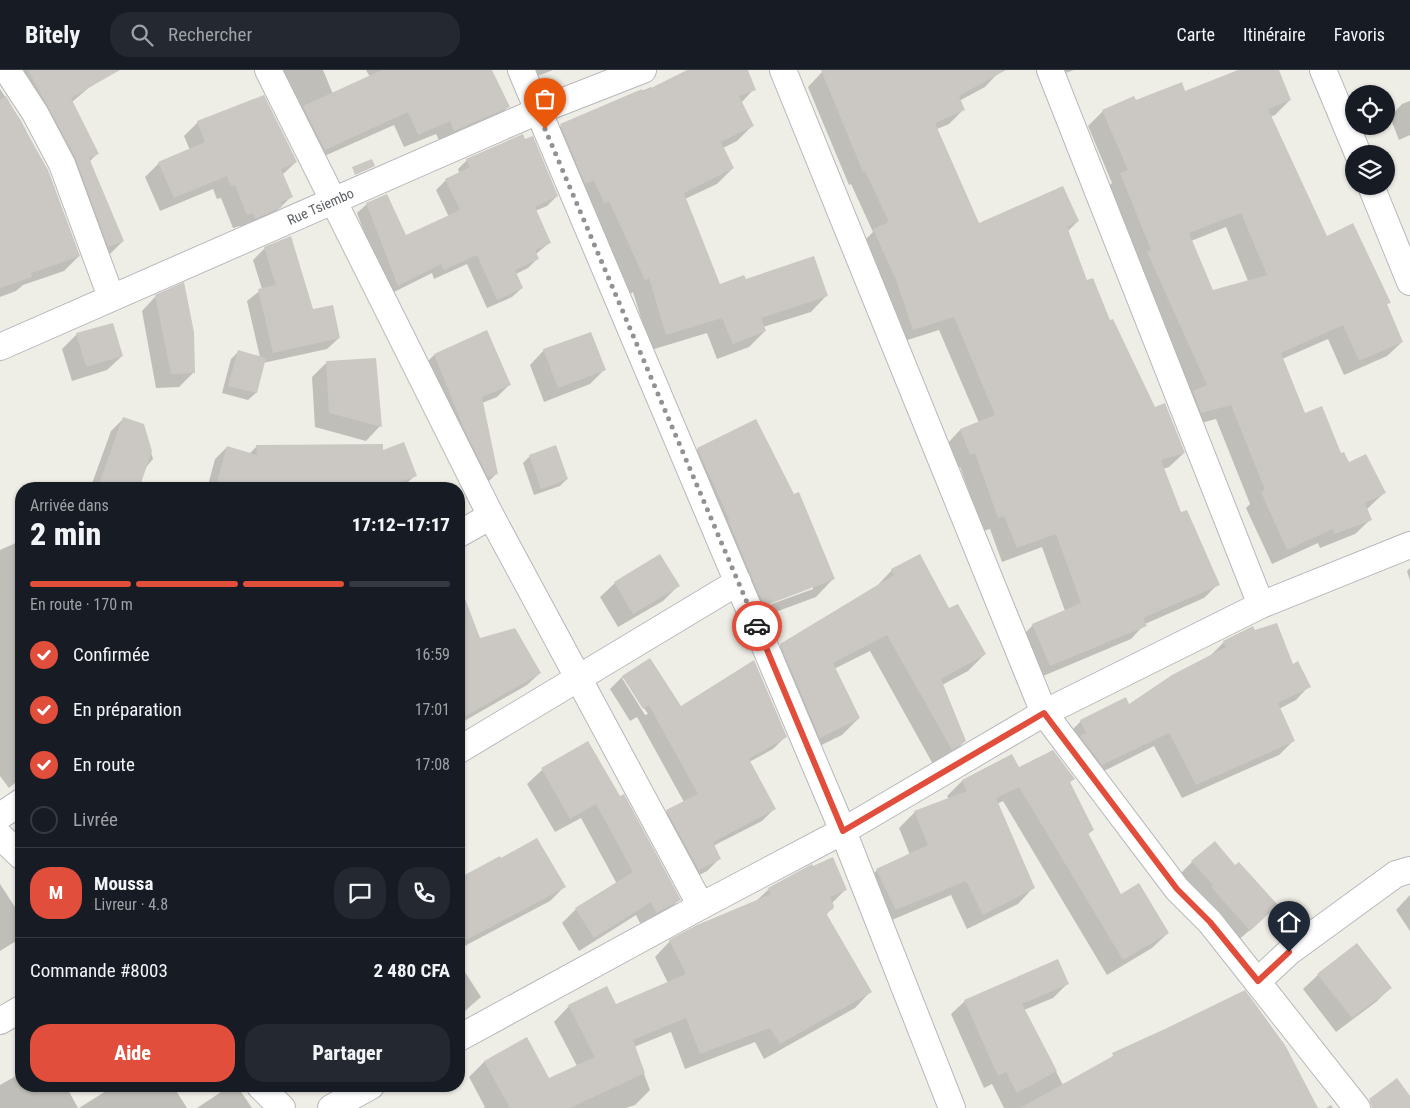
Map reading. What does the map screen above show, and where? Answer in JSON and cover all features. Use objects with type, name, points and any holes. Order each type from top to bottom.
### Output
[{"type":"street","points":[[8,70],[35,113],[62,164],[111,298]]},
{"type":"street","points":[[268,70],[332,203],[491,516],[577,679],[701,906]]},
{"type":"street","points":[[521,70],[843,831],[952,1108]]},
{"type":"street","name":"Rue Tsiembo","points":[[0,347],[538,111],[643,70]]},
{"type":"street","points":[[783,70],[1044,713],[1177,889],[1210,922],[1357,1108]]},
{"type":"street","points":[[1050,70],[1261,605]]},
{"type":"street","points":[[1323,70],[1354,145]]},
{"type":"street","points":[[1375,195],[1410,282]]},
{"type":"street","points":[[465,531],[491,516]]},
{"type":"street","points":[[465,1035],[843,831],[1044,713],[1261,605],[1410,545]]},
{"type":"street","points":[[465,746],[738,582]]},
{"type":"street","points":[[0,816],[15,806]]},
{"type":"street","points":[[0,836],[15,850]]},
{"type":"street","points":[[1258,981],[1296,946],[1396,874],[1410,870]]},
{"type":"street","points":[[0,1021],[15,1012]]},
{"type":"street","points":[[266,1092],[282,1108]]},
{"type":"street","points":[[331,1108],[360,1092]]},
{"type":"building","points":[[28,70],[120,70],[71,98],[99,154],[89,158],[124,241],[108,247],[75,157]]},
{"type":"building","points":[[382,70],[492,70],[510,107],[454,131],[450,121],[418,135],[408,112],[325,150],[303,106]]},
{"type":"building","points":[[687,70],[748,70],[756,90],[739,96],[754,126],[721,142],[734,168],[684,193],[720,284],[744,275],[746,279],[814,256],[828,296],[761,318],[766,331],[733,344],[722,318],[666,335],[649,278],[645,280],[609,201],[604,203],[594,180],[585,184],[560,124],[642,89],[643,92]]},
{"type":"building","points":[[821,70],[1006,70],[959,96],[965,110],[935,123],[979,223],[1063,186],[1079,221],[1067,227],[1087,280],[1093,278],[1110,320],[1113,319],[1155,407],[1165,403],[1185,453],[1161,460],[1181,512],[1187,510],[1220,585],[1143,618],[1147,626],[1050,666],[1032,624],[1081,603],[1056,534],[1017,548],[1004,516],[998,518],[975,453],[970,455],[960,429],[995,415],[954,317],[913,330],[896,280],[873,229],[889,222],[865,171],[863,172]]},
{"type":"building","points":[[1238,70],[1279,70],[1291,100],[1268,109],[1327,236],[1353,223],[1391,303],[1387,304],[1403,342],[1359,361],[1343,325],[1281,353],[1305,413],[1322,406],[1341,453],[1344,452],[1349,462],[1366,454],[1386,493],[1365,503],[1372,520],[1335,534],[1333,529],[1287,550],[1261,492],[1265,490],[1231,405],[1201,413],[1193,391],[1207,385],[1147,252],[1151,250],[1120,173],[1128,170],[1102,110],[1134,96],[1136,100],[1182,82],[1185,91]],"holes":[[[1241,213],[1267,275],[1213,290],[1189,233]]]},
{"type":"building","points":[[264,95],[297,162],[281,169],[293,197],[281,202],[282,207],[255,219],[253,213],[247,215],[235,185],[231,187],[227,176],[174,198],[158,162],[205,142],[197,121]]},
{"type":"building","points":[[6,96],[48,170],[80,256],[31,273],[32,277],[0,288],[0,100]]},
{"type":"building","points":[[523,134],[525,139],[533,136],[558,196],[535,207],[551,243],[535,250],[539,259],[515,270],[523,288],[497,300],[477,255],[444,270],[441,264],[398,286],[366,203],[387,194],[406,235],[460,210],[445,179],[470,167],[466,159]]},
{"type":"building","points":[[372,159],[375,166],[355,175],[352,167]]},
{"type":"building","points":[[291,236],[313,309],[333,305],[340,338],[273,353],[258,289],[276,285],[264,247]]},
{"type":"building","points":[[184,282],[194,332],[195,373],[171,374],[155,295]]},
{"type":"building","points":[[113,323],[123,356],[86,367],[76,333]]},
{"type":"building","points":[[487,330],[511,385],[482,397],[498,474],[488,477],[464,429],[434,354]]},
{"type":"building","points":[[591,332],[606,370],[558,388],[543,349]]},
{"type":"building","points":[[238,350],[266,358],[257,393],[228,386]]},
{"type":"building","points":[[376,358],[382,427],[329,413],[326,361]]},
{"type":"building","points":[[123,417],[144,424],[152,451],[141,482],[100,482]]},
{"type":"building","points":[[756,419],[794,494],[799,492],[835,579],[764,606],[729,519],[697,448]]},
{"type":"building","points":[[404,442],[417,476],[401,482],[217,482],[227,446],[257,455],[256,445],[383,444],[383,450]]},
{"type":"building","points":[[556,445],[568,479],[541,489],[529,455]]},
{"type":"building","points":[[660,554],[680,586],[633,614],[614,582]]},
{"type":"building","points":[[920,554],[949,608],[958,604],[986,654],[941,679],[966,741],[952,750],[887,635],[833,663],[860,718],[820,738],[780,644],[894,575],[891,569]]},
{"type":"building","points":[[465,599],[480,638],[515,628],[541,673],[465,717]]},
{"type":"building","points":[[1277,623],[1293,664],[1298,661],[1311,687],[1278,703],[1295,741],[1196,785],[1169,733],[1102,765],[1080,736],[1086,733],[1080,720],[1126,697],[1129,704],[1172,675],[1226,647],[1223,641],[1253,626],[1255,630]]},
{"type":"building","points":[[650,658],[681,706],[754,660],[787,737],[749,759],[776,809],[713,842],[721,859],[699,870],[666,810],[698,794],[649,705],[643,709],[622,676]]},
{"type":"building","points":[[588,741],[620,796],[624,794],[681,900],[656,913],[651,902],[594,938],[575,908],[633,872],[596,804],[570,819],[541,768]]},
{"type":"building","points":[[1053,750],[1075,779],[1070,782],[1094,830],[1088,833],[1121,894],[1139,883],[1169,933],[1123,960],[1019,787],[996,798],[1035,888],[983,915],[966,881],[896,910],[876,869],[928,845],[914,811],[967,791],[962,780],[1012,754],[1019,767]]},
{"type":"building","points":[[537,838],[566,887],[465,941],[465,875],[500,856],[501,858]]},
{"type":"building","points":[[1215,841],[1235,865],[1239,862],[1278,905],[1250,931],[1191,861]]},
{"type":"building","points":[[833,857],[847,890],[830,897],[834,906],[833,909],[826,913],[872,992],[780,1044],[770,1028],[700,1054],[686,1018],[633,1040],[645,1073],[570,1108],[510,1108],[484,1061],[527,1037],[549,1078],[595,1057],[568,1005],[607,986],[616,1004],[686,974],[669,940],[697,925],[771,894],[768,888],[812,864],[813,866]]},
{"type":"building","points":[[1357,943],[1392,988],[1352,1018],[1317,974]]},
{"type":"building","points":[[1058,959],[1069,984],[1022,1004],[1057,1071],[1017,1093],[1006,1072],[998,1076],[964,1000]]},
{"type":"building","points":[[1245,990],[1285,1045],[1318,1108],[1020,1108],[1113,1056],[1112,1053]]},
{"type":"building","points":[[1397,1078],[1410,1096],[1410,1108],[1372,1108],[1369,1099]]},
{"type":"way so far","points":[[545,129],[757,626]]},
{"type":"route","points":[[757,626],[843,831],[929,778],[1044,713],[1177,889],[1210,922],[1258,981],[1289,952]]}]
